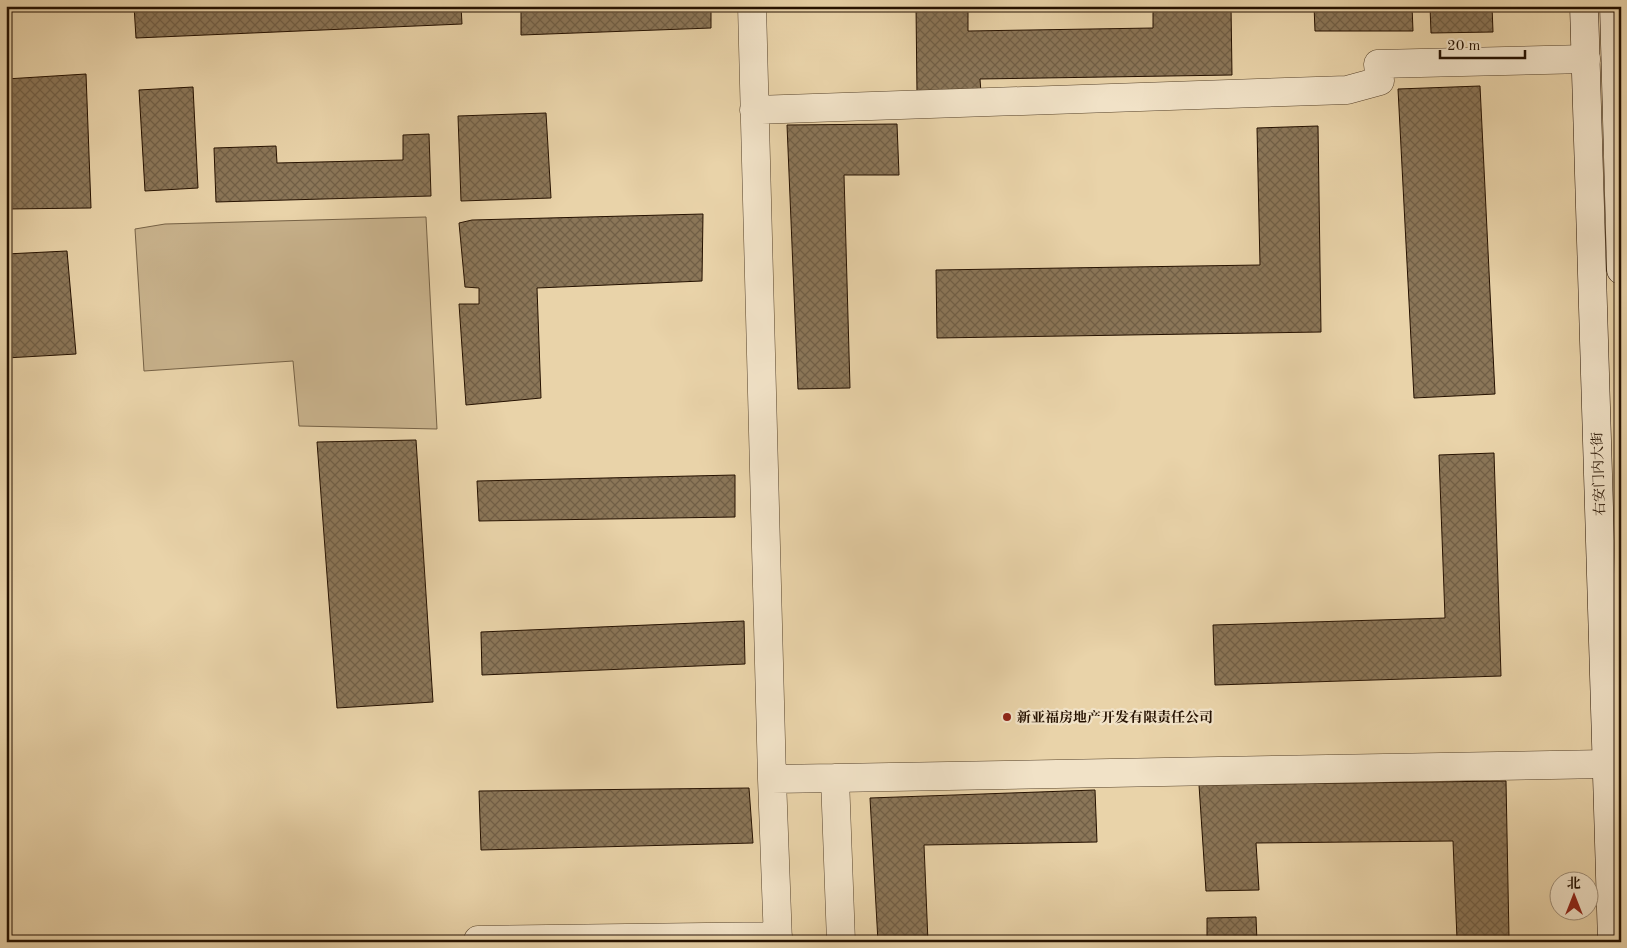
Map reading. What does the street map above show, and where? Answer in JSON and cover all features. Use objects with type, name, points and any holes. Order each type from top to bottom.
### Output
[{"type":"street","points":[[478,942],[478,940],[778,939],[772,779],[752,6]]},
{"type":"street","name":"右安门内大街","points":[[1584,6],[1612,942]]},
{"type":"street","points":[[1614,6],[1620,253]]},
{"type":"street","points":[[754,110],[1347,90],[1380,80],[1378,64],[1586,59]]},
{"type":"street","points":[[772,779],[1606,764]]},
{"type":"street","points":[[835,778],[841,942]]},
{"type":"shaded area","points":[[426,217],[437,429],[299,426],[293,361],[144,371],[135,229],[165,224]]},
{"type":"building","points":[[134,6],[461,6],[462,24],[136,38]]},
{"type":"building","points":[[521,6],[711,6],[711,28],[521,35]]},
{"type":"building","points":[[916,6],[968,6],[968,31],[1153,28],[1153,6],[1231,6],[1232,75],[980,79],[981,93],[917,94]]},
{"type":"building","points":[[1314,6],[1412,6],[1413,31],[1315,31]]},
{"type":"building","points":[[1430,6],[1492,6],[1493,32],[1431,33]]},
{"type":"building","points":[[86,74],[91,208],[6,209],[6,79]]},
{"type":"building","points":[[1480,86],[1495,394],[1414,398],[1398,89]]},
{"type":"building","points":[[193,87],[198,188],[145,191],[139,90]]},
{"type":"building","points":[[546,113],[551,198],[461,201],[458,116]]},
{"type":"building","points":[[897,124],[899,175],[844,175],[850,388],[798,389],[787,125]]},
{"type":"building","points":[[1318,126],[1321,332],[937,338],[936,270],[1260,265],[1257,128]]},
{"type":"building","points":[[429,134],[431,196],[216,202],[214,148],[276,146],[277,163],[403,160],[403,135]]},
{"type":"building","points":[[703,214],[702,281],[537,288],[541,398],[466,405],[459,304],[479,304],[479,288],[465,287],[459,223],[472,220]]},
{"type":"building","points":[[67,251],[76,354],[6,358],[6,254]]},
{"type":"building","points":[[416,440],[433,702],[337,708],[317,442]]},
{"type":"building","points":[[1494,453],[1501,676],[1215,685],[1213,625],[1445,618],[1439,455]]},
{"type":"building","points":[[735,475],[735,517],[479,521],[477,481]]},
{"type":"building","points":[[744,621],[745,664],[482,675],[481,632]]},
{"type":"building","points":[[1506,781],[1509,938],[1457,939],[1453,841],[1256,843],[1259,890],[1206,891],[1199,785]]},
{"type":"building","points":[[749,788],[753,843],[481,850],[479,791]]},
{"type":"building","points":[[1095,790],[1097,842],[924,845],[928,942],[878,942],[870,798]]},
{"type":"building","points":[[1256,917],[1257,942],[1207,942],[1207,918]]},
{"type":"place","name":"新亚福房地产开发有限责任公司","points":[[1007,717]]}]
